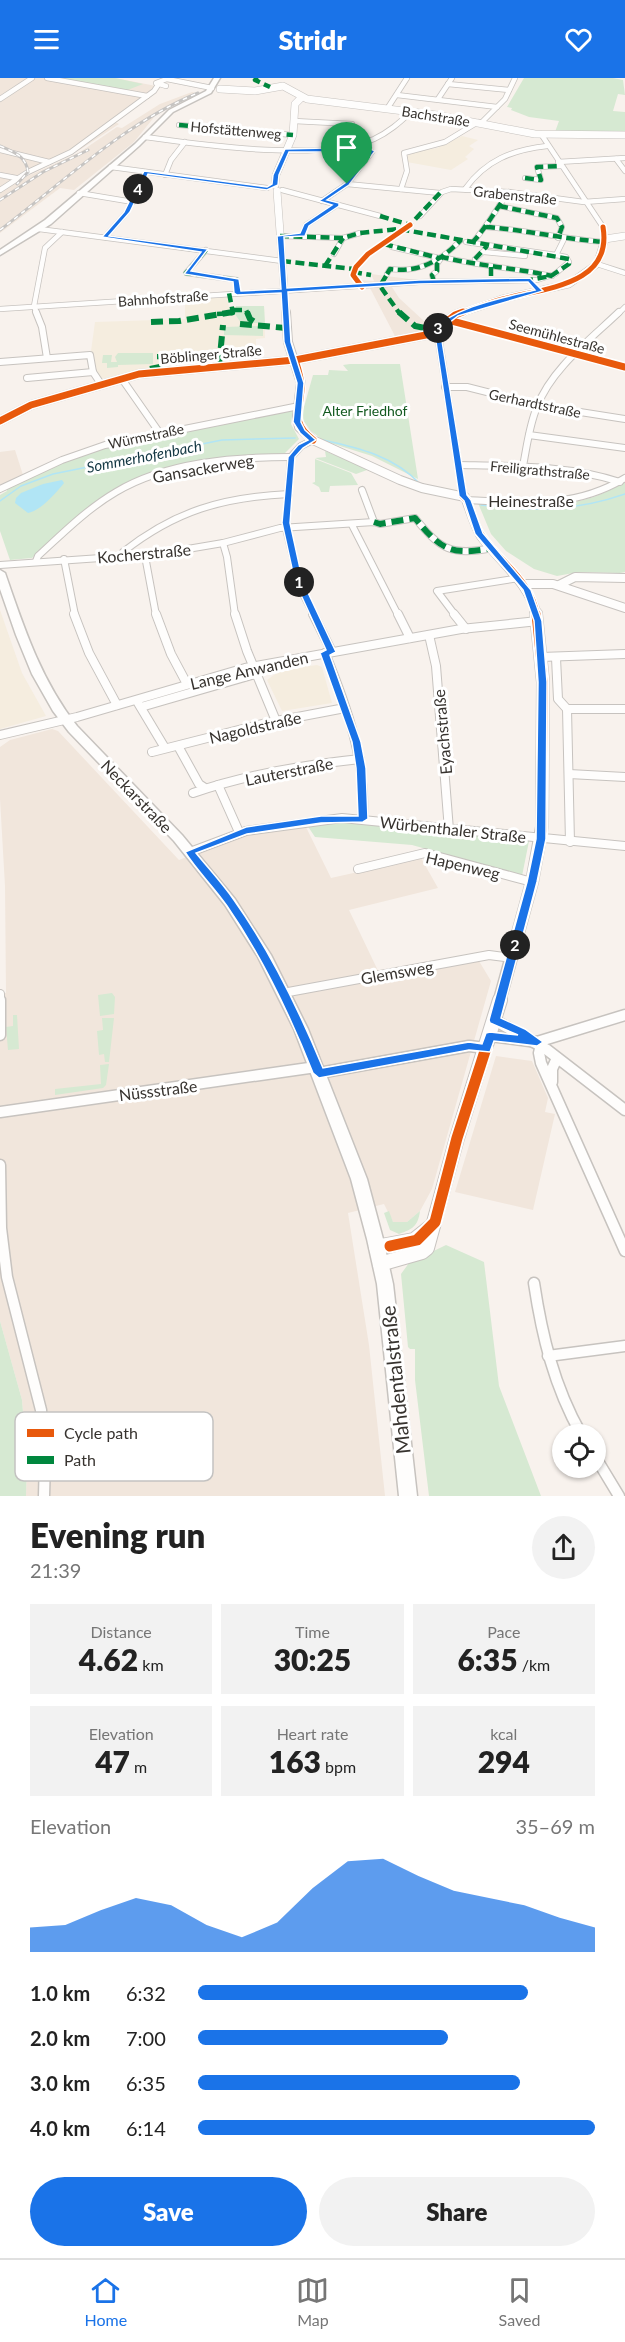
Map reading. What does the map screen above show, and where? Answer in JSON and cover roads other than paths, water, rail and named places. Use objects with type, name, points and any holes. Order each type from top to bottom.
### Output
[{"type":"main road","points":[[284,78],[286,88],[299,99],[293,135],[276,175],[288,342],[301,383],[297,419],[299,427],[313,440],[400,480],[422,488],[465,498],[476,527],[521,581],[533,601],[538,621],[541,657],[541,839],[512,958],[427,1248],[414,1255],[378,1256]]},
{"type":"main road","points":[[0,253],[48,222],[162,121],[214,91],[222,79],[233,87],[250,92]]},
{"type":"main road","points":[[214,91],[250,92],[286,88]]},
{"type":"main road","points":[[214,91],[249,95],[286,88]]},
{"type":"main road","name":"Bachstraße","points":[[299,99],[411,112],[541,134],[625,135]]},
{"type":"main road","points":[[267,188],[278,189]]},
{"type":"main road","points":[[431,334],[448,320],[488,304],[569,284],[597,264],[604,238],[625,235]]},
{"type":"main road","name":"Böblinger Straße","points":[[0,421],[31,405],[151,372],[295,360],[431,334]]},
{"type":"main road","name":"Neckarstraße","points":[[0,573],[34,671],[65,719],[190,852],[246,926],[283,993],[318,1070],[359,1179],[378,1256]]},
{"type":"main road","points":[[559,585],[566,580],[580,576],[625,578]]},
{"type":"main road","points":[[521,581],[559,585],[625,608]]},
{"type":"main road","name":"Mahdentalstraße","points":[[378,1256],[385,1284],[408,1496]]},
{"type":"street","points":[[0,99],[32,78]]},
{"type":"street","points":[[47,78],[147,96]]},
{"type":"street","points":[[387,109],[407,78]]},
{"type":"street","points":[[438,99],[452,78]]},
{"type":"street","points":[[401,189],[407,171],[405,152],[445,142],[479,123],[497,107],[515,78]]},
{"type":"street","points":[[154,91],[158,85],[156,82],[162,80],[170,84]]},
{"type":"street","points":[[0,190],[16,178],[71,152],[154,91],[170,84]]},
{"type":"street","points":[[158,85],[170,84],[214,91]]},
{"type":"street","points":[[448,84],[509,90]]},
{"type":"street","points":[[397,95],[497,107]]},
{"type":"street","points":[[145,137],[287,150],[326,150],[356,145],[384,134],[403,122],[411,112]]},
{"type":"street","points":[[294,121],[352,124]]},
{"type":"street","name":"Hofstättenweg","points":[[179,125],[293,135]]},
{"type":"street","points":[[387,270],[419,270],[466,242],[486,227],[525,230],[561,238],[604,238],[541,134]]},
{"type":"street","points":[[165,175],[171,160],[185,142]]},
{"type":"street","points":[[322,201],[347,184],[372,152],[356,145]]},
{"type":"street","points":[[465,189],[493,159],[516,150],[547,146]]},
{"type":"street","points":[[0,150],[49,162]]},
{"type":"street","points":[[525,178],[541,180],[537,167],[625,158]]},
{"type":"street","points":[[616,159],[625,171]]},
{"type":"street","points":[[111,167],[267,188]]},
{"type":"street","points":[[105,237],[121,220],[133,202],[146,172]]},
{"type":"street","points":[[0,175],[16,178]]},
{"type":"street","name":"Grabenstraße","points":[[347,184],[443,192],[465,189],[509,192],[584,202],[625,199]]},
{"type":"street","points":[[420,216],[443,192],[444,184]]},
{"type":"street","points":[[278,189],[380,216]]},
{"type":"street","points":[[486,227],[487,221],[500,207],[509,192]]},
{"type":"street","points":[[79,193],[133,202]]},
{"type":"street","points":[[303,235],[306,225],[337,205]]},
{"type":"street","points":[[500,207],[557,218],[562,227],[556,255]]},
{"type":"street","points":[[48,222],[59,232]]},
{"type":"street","points":[[39,229],[282,261]]},
{"type":"street","points":[[47,358],[42,327],[34,306],[45,248],[59,232]]},
{"type":"street","points":[[280,236],[344,238],[360,233]]},
{"type":"street","points":[[334,254],[344,238]]},
{"type":"street","points":[[392,247],[488,267],[521,269],[552,276],[564,268],[569,261],[566,257],[547,253],[466,242]]},
{"type":"street","points":[[475,259],[484,252],[487,246]]},
{"type":"street","points":[[206,250],[186,273],[237,280],[237,293]]},
{"type":"street","points":[[484,252],[538,257],[547,253]]},
{"type":"street","points":[[419,270],[433,277],[441,257]]},
{"type":"street","points":[[491,260],[488,267],[491,281]]},
{"type":"street","points":[[597,264],[625,273]]},
{"type":"street","name":"Bahnhofstraße","points":[[0,309],[419,282],[542,280],[552,276]]},
{"type":"street","points":[[530,280],[539,291]]},
{"type":"street","points":[[523,466],[538,405],[549,385],[625,307]]},
{"type":"street","name":"Seemühlestraße","points":[[448,320],[625,367]]},
{"type":"street","points":[[431,334],[439,341],[465,498]]},
{"type":"street","points":[[0,362],[90,355],[93,372],[101,384]]},
{"type":"street","points":[[27,378],[93,372]]},
{"type":"street","points":[[122,379],[159,432]]},
{"type":"street","name":"Gerhardtstraße","points":[[445,387],[467,387],[538,405],[625,419]]},
{"type":"street","name":"Würmstraße","points":[[0,489],[72,455],[105,445],[159,432],[299,406]]},
{"type":"street","points":[[529,435],[625,448]]},
{"type":"street","points":[[313,440],[291,457],[286,528],[302,590],[328,653],[360,759],[363,819]]},
{"type":"street","name":"Gansackerweg","points":[[36,561],[38,556],[81,518],[118,491],[142,479],[227,462],[291,457]]},
{"type":"street","name":"Freiligrathstraße","points":[[458,465],[523,466],[623,480]]},
{"type":"street","name":"Heinestraße","points":[[465,498],[518,502],[577,500],[592,496],[623,480]]},
{"type":"street","points":[[362,490],[374,522]]},
{"type":"street","points":[[121,557],[123,552],[154,528],[189,510],[231,500],[289,494]]},
{"type":"street","name":"Kocherstraße","points":[[0,565],[145,556],[223,543],[286,528],[374,522],[380,524],[415,518],[442,549],[466,553],[492,548]]},
{"type":"street","points":[[352,525],[410,638]]},
{"type":"street","points":[[223,543],[227,554],[231,600],[237,626],[276,721]]},
{"type":"street","points":[[145,556],[154,614],[167,646],[187,684]]},
{"type":"street","points":[[64,560],[74,615],[83,643],[117,705]]},
{"type":"street","points":[[466,629],[436,591],[521,581]]},
{"type":"street","name":"Lange Anwanden","points":[[0,735],[117,705],[187,684],[328,653],[466,629],[538,621]]},
{"type":"street","name":"Eyachstraße","points":[[429,635],[436,666],[449,830]]},
{"type":"street","points":[[541,657],[625,654]]},
{"type":"street","points":[[556,658],[558,699],[567,709],[570,842]]},
{"type":"street","name":"Lange Anwanden","points":[[141,707],[254,670]]},
{"type":"street","points":[[136,699],[165,748]]},
{"type":"street","name":"Nagoldstraße","points":[[152,752],[276,721],[345,708]]},
{"type":"street","points":[[567,709],[625,709]]},
{"type":"street","points":[[178,746],[204,789]]},
{"type":"street","name":"Lauterstraße","points":[[193,793],[218,785],[304,767],[360,759]]},
{"type":"street","points":[[569,774],[625,777]]},
{"type":"street","points":[[218,785],[239,832]]},
{"type":"street","name":"Würbenthaler Straße","points":[[190,852],[239,832],[321,819],[363,819],[449,830],[625,846]]},
{"type":"street","name":"Hapenweg","points":[[358,869],[425,854],[532,882]]},
{"type":"street","name":"Glemsweg","points":[[283,993],[489,956],[512,958]]},
{"type":"street","points":[[0,994],[0,1035]]},
{"type":"street","points":[[539,1043],[625,1015]]},
{"type":"street","points":[[494,1020],[539,1043],[625,1110]]},
{"type":"street","name":"Nüssstraße","points":[[0,1112],[318,1070],[488,1042],[539,1043]]},
{"type":"street","points":[[539,1043],[541,1063],[552,1083],[575,1141],[625,1251]]},
{"type":"street","points":[[552,1083],[552,1069],[557,1058]]},
{"type":"street","points":[[0,1165],[1,1228],[7,1277],[41,1412]]},
{"type":"street","points":[[534,1283],[548,1356],[567,1408],[576,1424]]},
{"type":"street","points":[[548,1356],[625,1346]]},
{"type":"street","points":[[606,1475],[619,1496]]},
{"type":"street","points":[[44,1481],[44,1496]]},
{"type":"water","points":[[62,480],[64,483],[57,492],[33,512],[28,513],[15,503],[21,493],[43,484]]},
{"type":"waterway","name":"Sommerhofenbach","points":[[0,501],[21,486],[53,474],[222,440],[295,438]]},
{"type":"waterway","name":"Sommerhofenbach","points":[[323,440],[363,450],[387,460],[399,466],[420,484]]},
{"type":"waterway","name":"Sommerhofenbach","points":[[481,505],[518,509],[572,507],[625,494]]},
{"type":"railway","points":[[0,230],[120,137],[171,105],[198,93]]},
{"type":"railway","points":[[0,146],[18,155],[25,162],[28,172],[17,184]]},
{"type":"railway","points":[[0,200],[43,172],[88,150]]},
{"type":"park label","name":"Alter Friedhof","points":[[365,410]]}]
